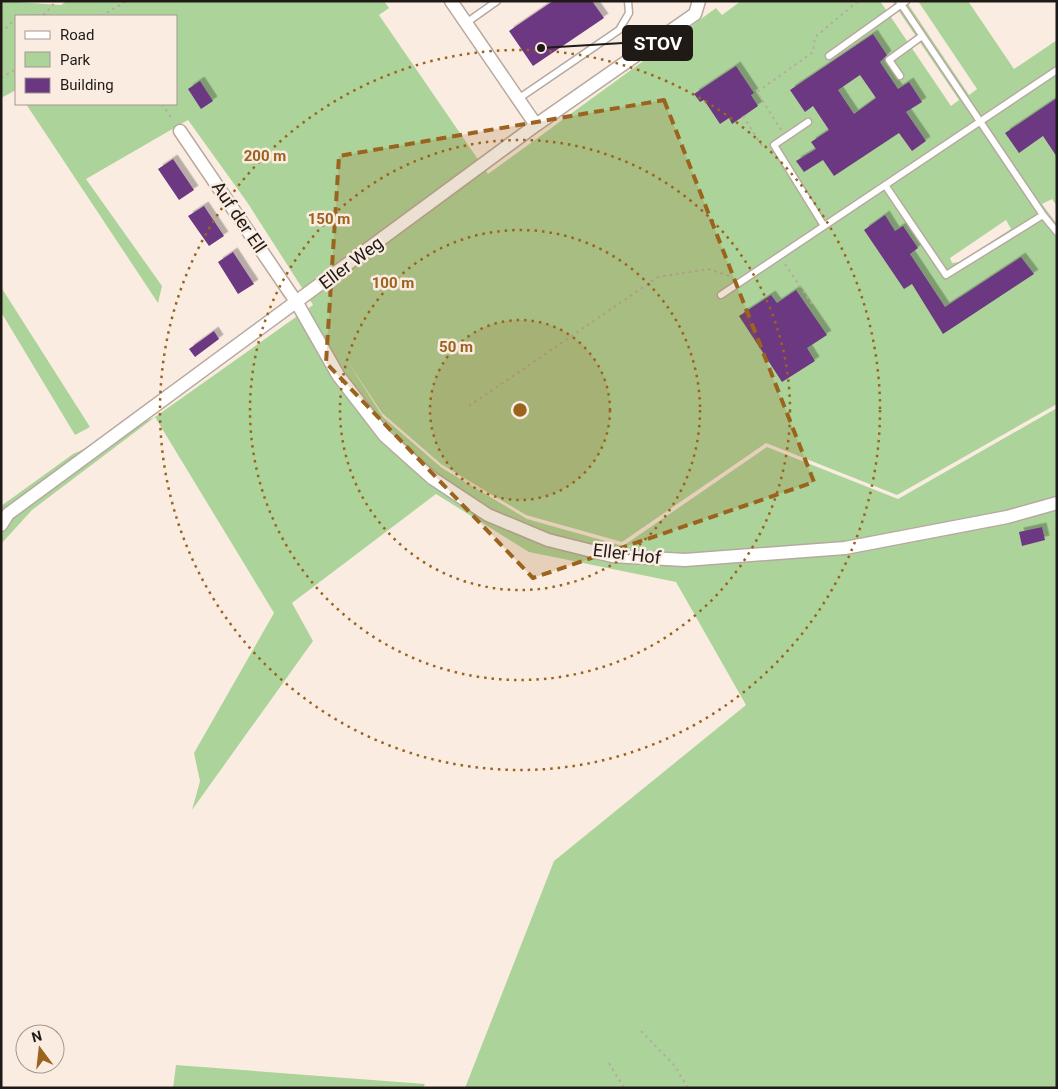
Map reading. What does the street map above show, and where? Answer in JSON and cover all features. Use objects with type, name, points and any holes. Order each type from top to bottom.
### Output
[{"type":"street","points":[[450,1],[536,125]]},
{"type":"street","name":"Eller Weg","points":[[1,525],[8,514],[297,303],[536,125],[695,14],[698,1]]},
{"type":"street","name":"Auf der Ell","points":[[180,130],[297,303]]},
{"type":"street","name":"Eller Hof","points":[[297,303],[338,375],[385,436],[432,478],[488,515],[548,540],[612,556],[685,560],[845,548],[1007,517],[1057,502]]},
{"type":"lane","points":[[466,23],[497,1]]},
{"type":"lane","points":[[518,100],[619,30],[629,13],[628,1]]},
{"type":"lane","points":[[829,56],[902,2],[922,36],[1043,215],[1057,232]]},
{"type":"lane","points":[[900,76],[889,60],[922,36]]},
{"type":"lane","points":[[721,295],[980,121],[1056,73]]},
{"type":"lane","points":[[808,122],[774,146],[824,226]]},
{"type":"lane","points":[[885,185],[946,275],[1043,215]]},
{"type":"path","points":[[38,15],[45,14],[56,1]]},
{"type":"path","points":[[104,15],[127,1]]},
{"type":"path","points":[[786,137],[757,92],[812,52],[815,37],[858,1]]},
{"type":"path","points":[[1,33],[15,19]]},
{"type":"path","points":[[1,78],[15,70]]},
{"type":"path","points":[[163,105],[180,130]]},
{"type":"path","points":[[742,116],[762,146],[774,146]]},
{"type":"path","points":[[779,256],[812,304]]},
{"type":"path","points":[[469,406],[658,277],[708,269],[724,273],[742,281]]},
{"type":"path","points":[[641,1031],[674,1065],[688,1088]]},
{"type":"path","points":[[608,1063],[624,1088]]},
{"type":"highlighted area","points":[[664,100],[814,482],[533,578],[326,363],[339,156]]},
{"type":"green space","points":[[1,1],[61,5],[67,1],[384,1],[389,8],[379,15],[488,174],[716,8],[722,15],[741,1],[880,1],[951,106],[959,100],[892,1],[906,1],[969,95],[977,89],[918,1],[968,1],[1014,69],[1057,40],[1057,206],[1052,199],[1042,204],[1057,224],[1057,404],[897,495],[766,443],[622,542],[526,515],[441,464],[382,413],[346,359],[383,417],[442,468],[527,519],[623,546],[767,447],[898,499],[1057,408],[1057,1088],[465,1088],[554,861],[746,705],[676,582],[529,552],[436,494],[292,603],[313,641],[192,810],[200,781],[194,753],[274,613],[155,417],[313,305],[247,202],[188,120],[86,179],[162,286],[158,303],[27,105],[178,105],[178,15],[15,15],[15,91],[1,98]],"holes":[[[1006,220],[1011,229],[960,262],[952,263],[950,258]]]},
{"type":"green space","points":[[1,287],[90,427],[75,435],[1,312]]},
{"type":"green space","points":[[155,417],[32,510],[1,544],[1,506],[73,454]]},
{"type":"green space","points":[[176,1065],[425,1084],[423,1088],[173,1088]]},
{"type":"building","points":[[553,1],[592,1],[604,18],[533,66],[509,31]]},
{"type":"building","points":[[873,34],[887,55],[880,62],[898,89],[909,82],[922,102],[906,112],[926,141],[912,151],[899,133],[834,176],[823,160],[804,172],[796,161],[816,149],[811,142],[829,130],[813,106],[805,112],[790,90]],"holes":[[[860,75],[876,98],[854,114],[838,90]]]},
{"type":"building","points":[[736,66],[754,93],[751,95],[758,106],[732,124],[729,118],[720,124],[704,100],[700,102],[694,94]]},
{"type":"building","points":[[200,81],[213,101],[201,109],[188,89]]},
{"type":"building","points":[[1057,98],[1057,157],[1043,136],[1019,153],[1005,133]]},
{"type":"building","points":[[173,159],[194,190],[179,200],[158,169]]},
{"type":"building","points":[[204,206],[224,236],[209,246],[188,216]]},
{"type":"building","points":[[885,215],[895,231],[903,226],[918,248],[910,254],[945,307],[1021,257],[1034,274],[943,334],[912,284],[904,289],[864,230]]},
{"type":"building","points":[[233,252],[254,284],[238,294],[218,262]]},
{"type":"building","points":[[796,290],[827,335],[807,348],[815,361],[782,382],[739,316],[771,295],[777,303]]},
{"type":"building","points":[[214,331],[219,339],[195,357],[189,349]]},
{"type":"building","points":[[1042,527],[1045,540],[1022,546],[1019,532]]},
{"type":"place","name":"STOV","points":[[541,48]]}]
